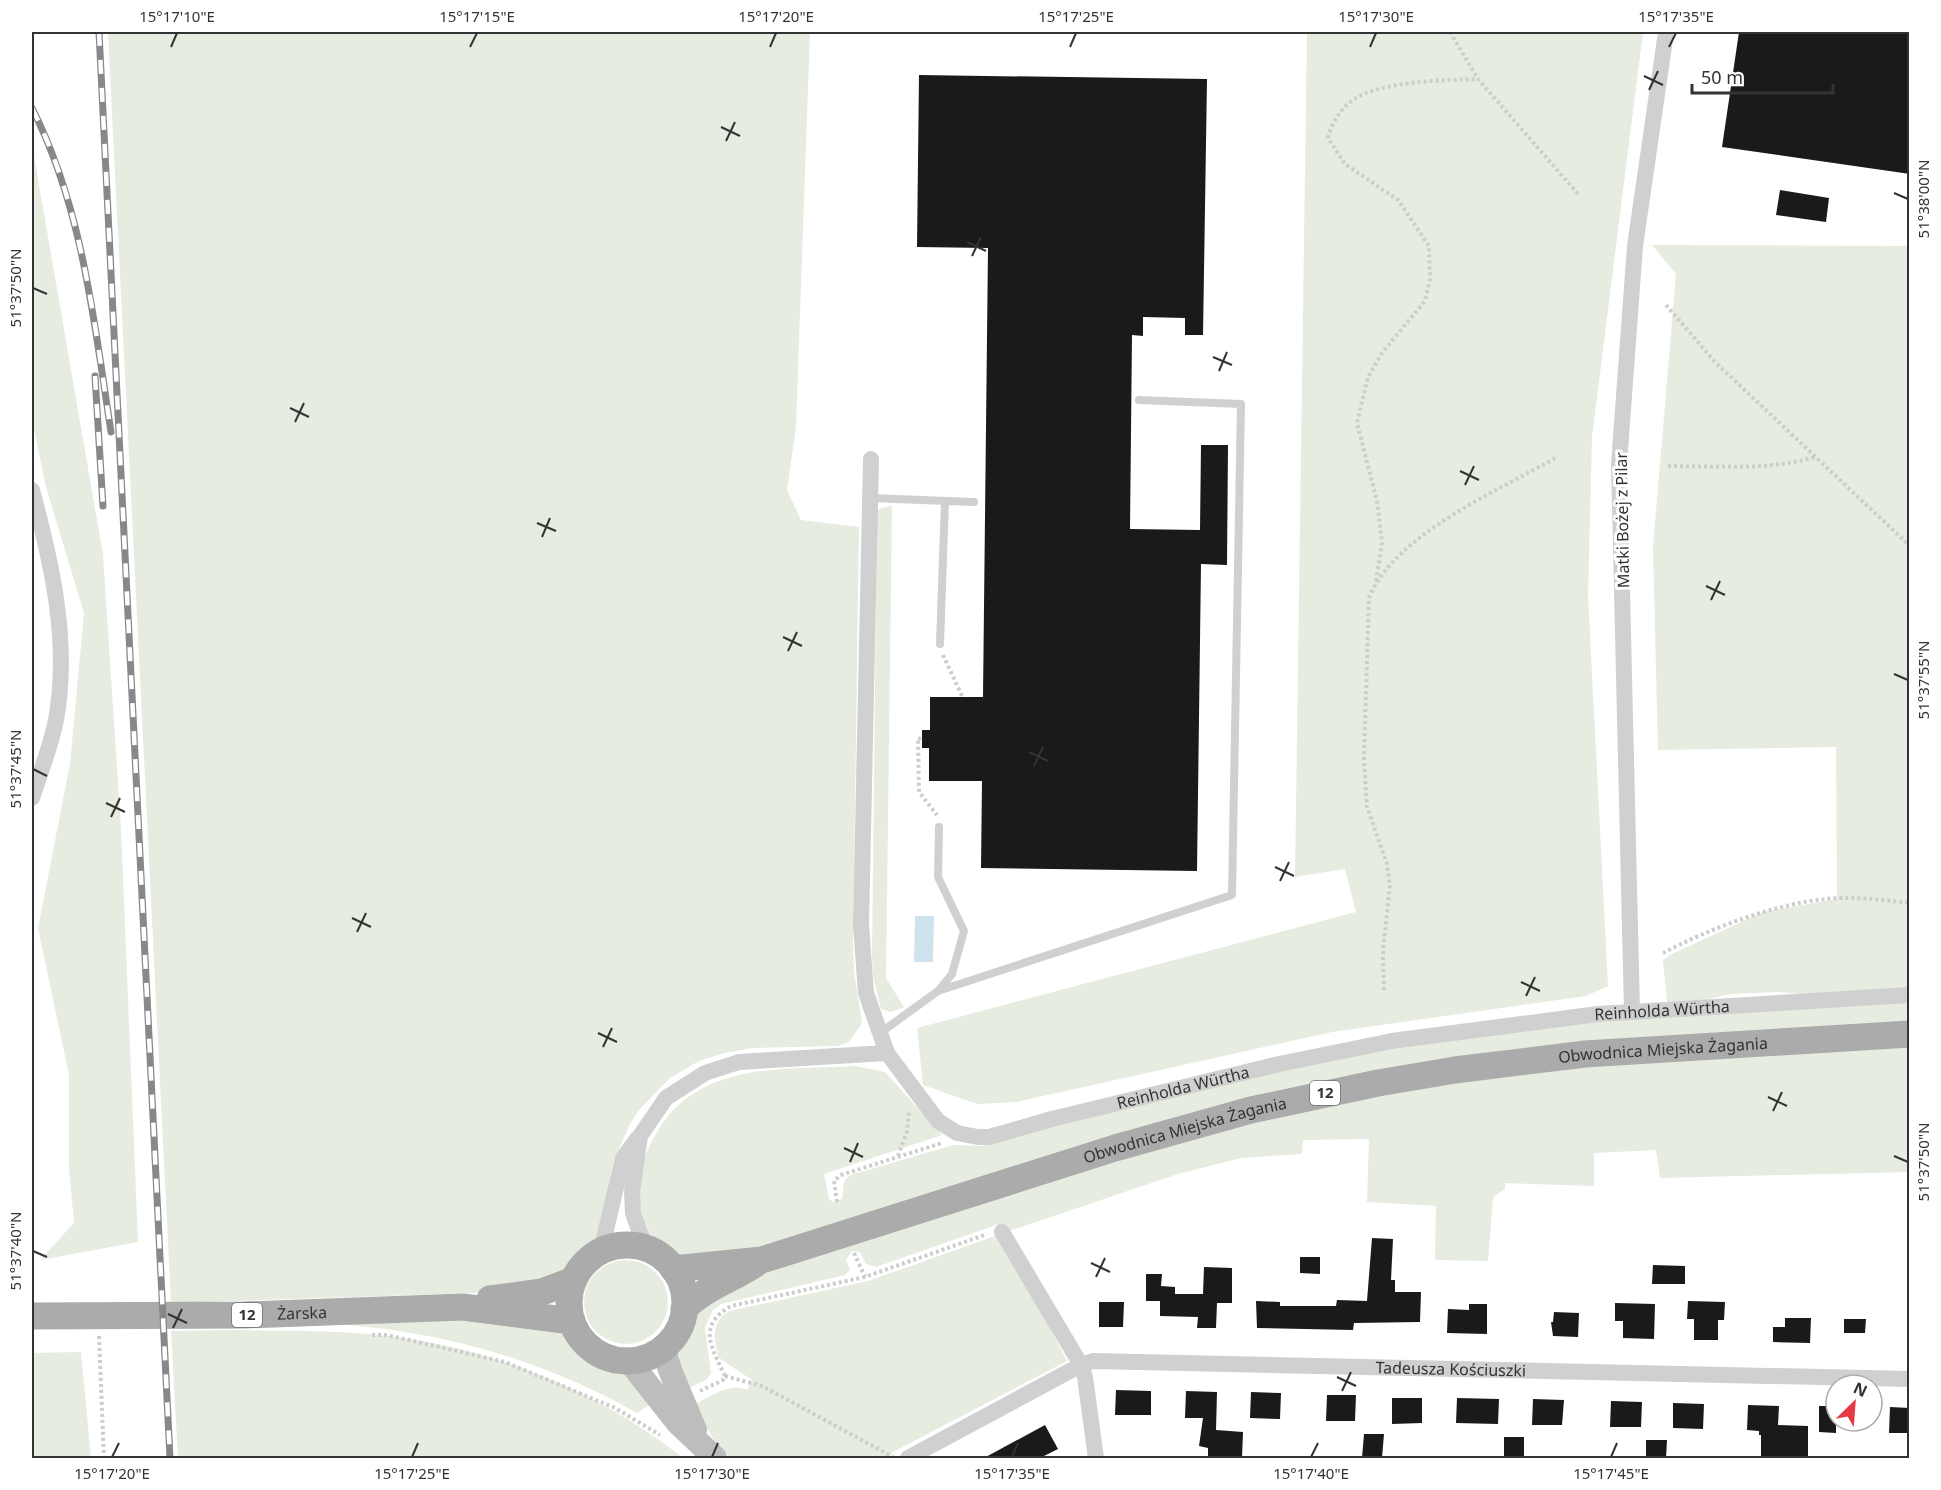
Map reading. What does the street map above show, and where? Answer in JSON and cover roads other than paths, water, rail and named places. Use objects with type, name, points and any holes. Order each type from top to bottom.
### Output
[{"type":"main road","name":"Obwodnica Miejska Żagania","points":[[673,1269],[762,1260],[1125,1145],[1251,1110],[1357,1087],[1465,1068],[1585,1054],[1910,1034]]},
{"type":"main road","points":[[663,1348],[653,1355],[629,1361],[600,1355],[588,1346],[572,1321],[570,1293],[574,1280],[585,1263],[601,1251],[626,1245],[650,1251],[673,1269],[682,1288],[684,1310]]},
{"type":"main road","name":"Obwodnica Miejska Żagania","points":[[684,1310],[704,1293],[740,1275],[762,1260]]},
{"type":"main road","name":"Żarska","points":[[463,1306],[492,1299],[542,1292],[574,1280]]},
{"type":"main road","name":"Żarska","points":[[32,1316],[244,1315],[463,1306],[572,1321]]},
{"type":"main road","name":"12","points":[[663,1348],[678,1331],[684,1310]]},
{"type":"street","name":"Matki Bożej z Pilar","points":[[1632,1012],[1619,464],[1635,246],[1666,32]]},
{"type":"street","name":"Reinholda Würtha","points":[[871,459],[861,926],[866,993],[887,1053],[938,1121],[968,1136],[989,1137],[1052,1119],[1268,1067],[1392,1041],[1632,1012],[1910,995]]},
{"type":"street","points":[[32,490],[47,544],[60,630],[56,720],[32,798]]},
{"type":"street","points":[[601,1251],[624,1158],[666,1098],[705,1073],[739,1062],[887,1053]]},
{"type":"street","points":[[640,1136],[632,1191],[633,1213],[639,1233],[650,1251]]},
{"type":"street","points":[[1002,1232],[1081,1365],[1085,1377],[1096,1458]]},
{"type":"street","points":[[663,1348],[670,1370],[707,1451]]},
{"type":"street","name":"Tadeusza Kościuszki","points":[[908,1458],[1081,1365],[1106,1360],[1910,1379]]},
{"type":"street","points":[[629,1361],[678,1423],[707,1451]]},
{"type":"lane","points":[[938,991],[1232,895],[1241,404],[1139,400]]},
{"type":"lane","points":[[869,498],[974,502]]},
{"type":"lane","points":[[940,644],[945,501]]},
{"type":"lane","points":[[880,1033],[938,991],[951,974],[964,931],[938,877],[939,827]]},
{"type":"water","points":[[915,916],[934,916],[933,962],[914,962]]},
{"type":"railway","points":[[99,32],[170,1458]]},
{"type":"railway","points":[[32,108],[49,146],[75,226],[92,308],[111,432]]},
{"type":"railway","points":[[95,376],[103,506]]}]
